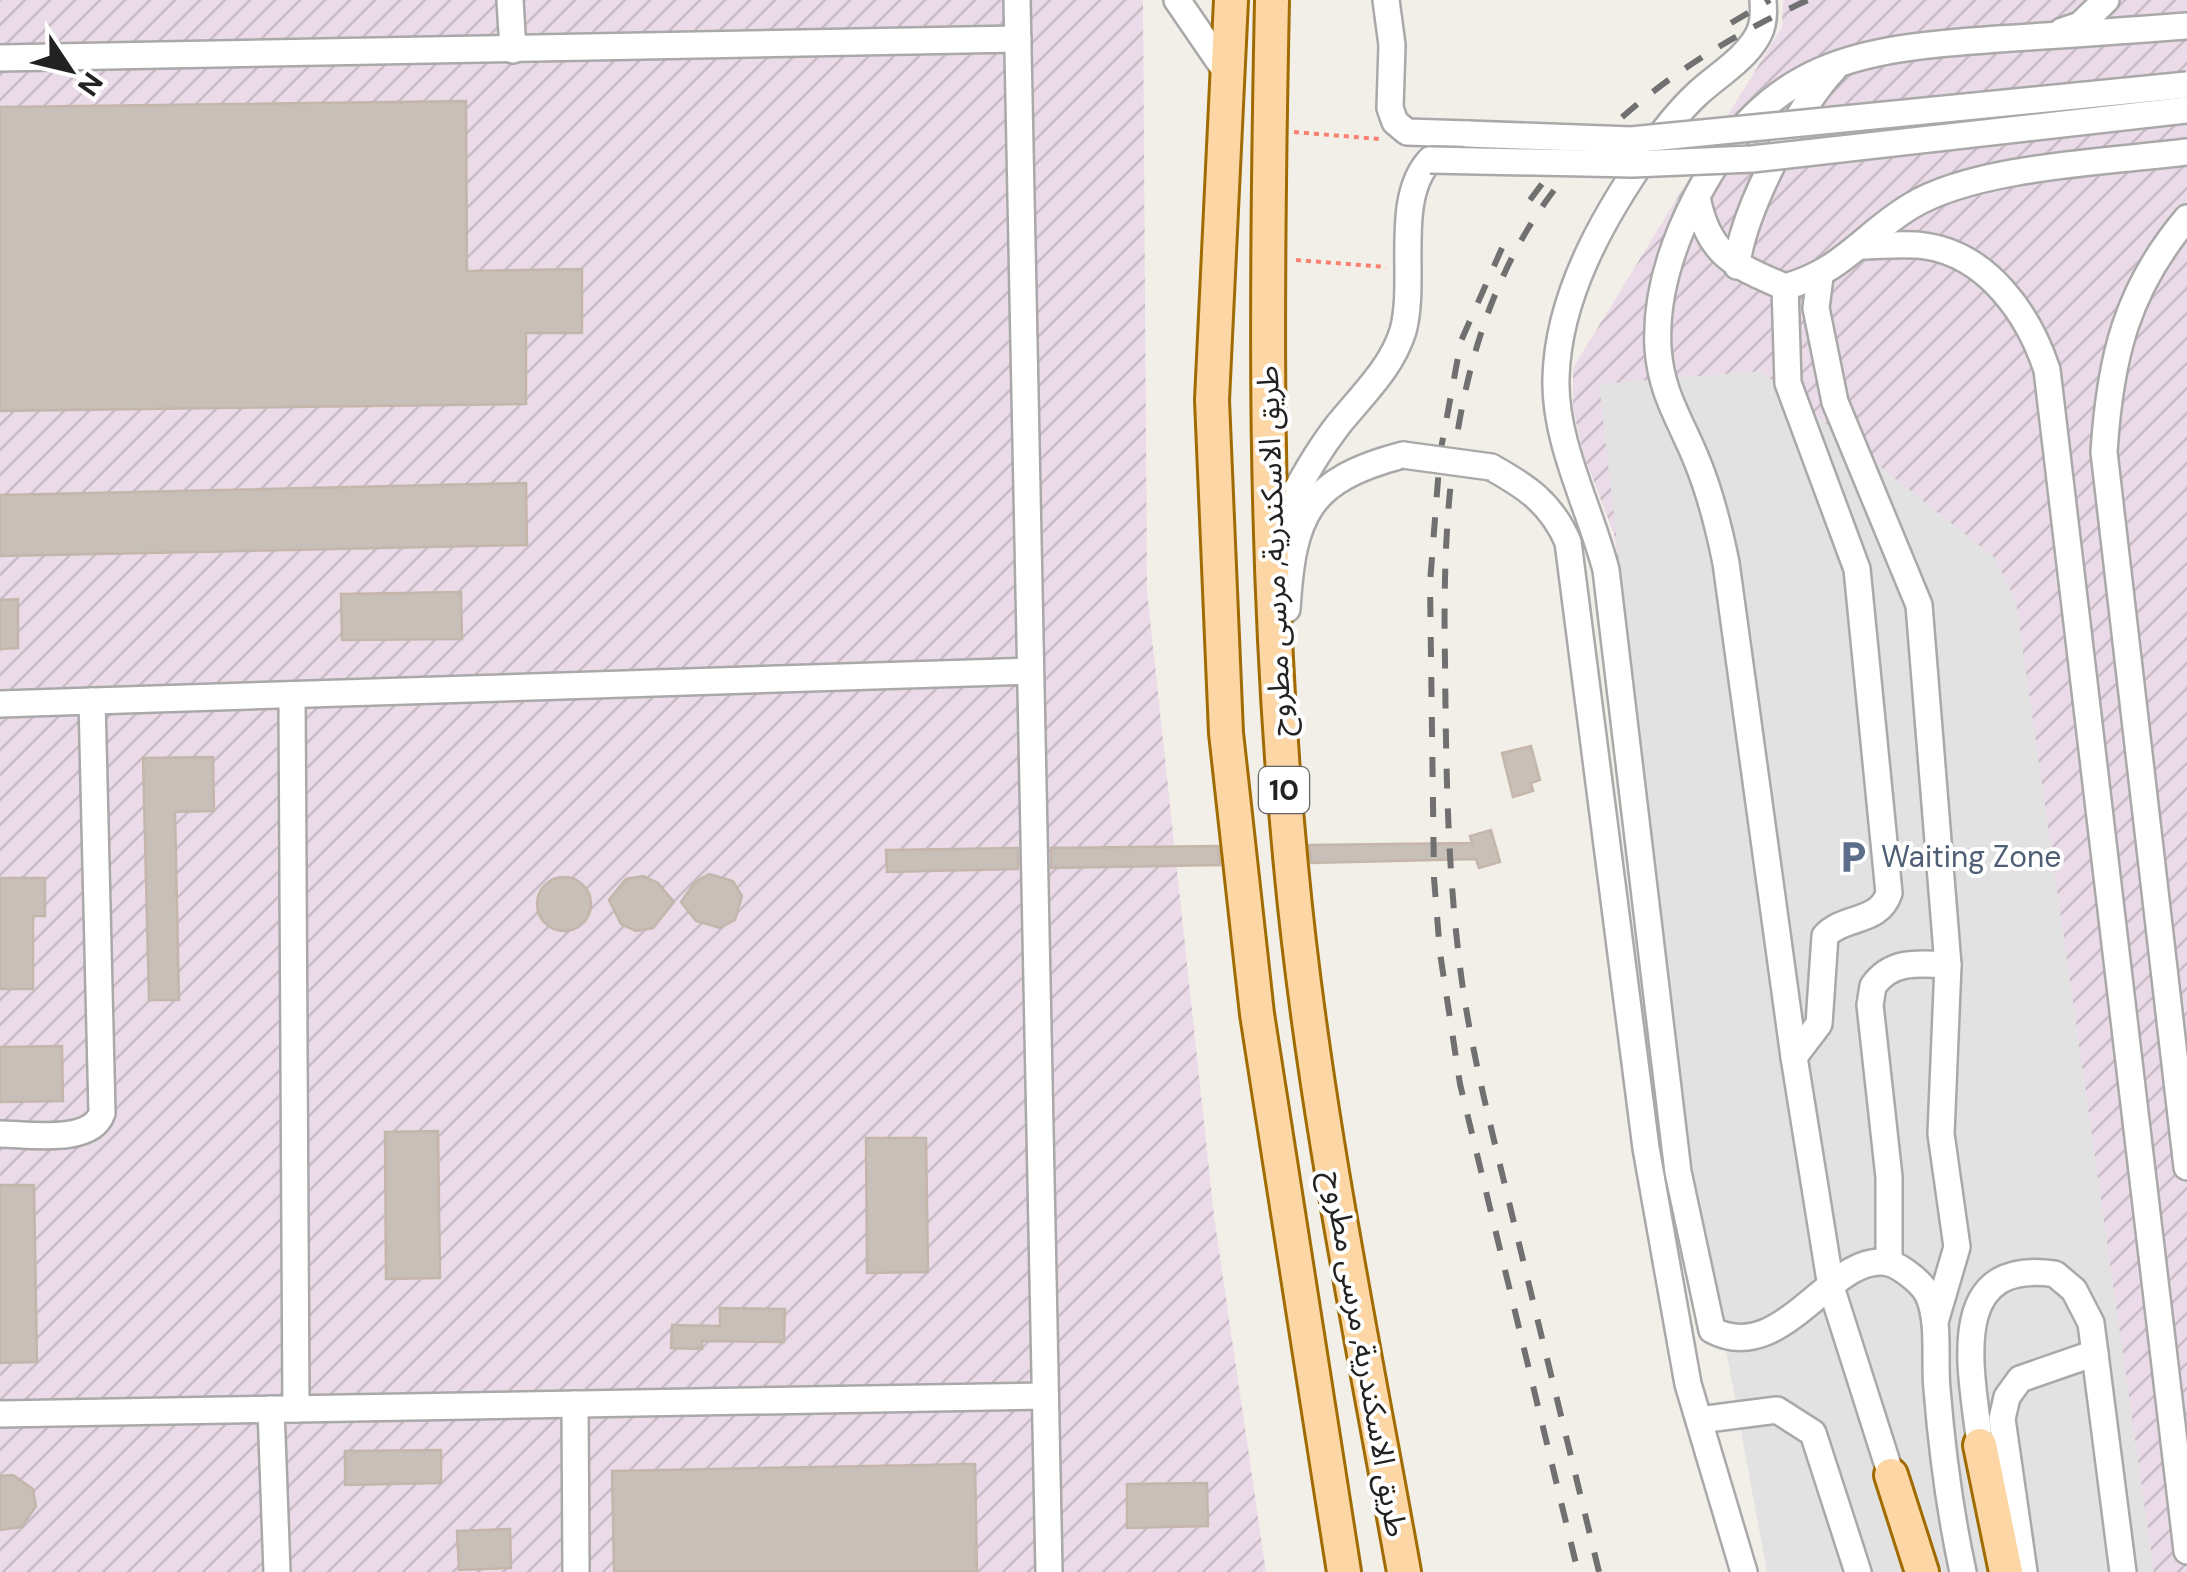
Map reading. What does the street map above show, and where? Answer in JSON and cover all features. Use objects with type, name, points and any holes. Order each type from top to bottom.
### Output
[{"type":"main road","name":"طريق الاسكندرية, مرسى مطروح","points":[[1231,0],[1212,400],[1226,733],[1257,1014],[1344,1572]]},
{"type":"main road","name":"طريق الاسكندرية, مرسى مطروح","points":[[1272,0],[1268,548],[1279,728],[1307,1008],[1404,1572]]},
{"type":"main road","points":[[1980,1445],[2006,1572]]},
{"type":"main road","points":[[1891,1475],[1922,1572]]},
{"type":"street","points":[[510,0],[513,50]]},
{"type":"street","points":[[1017,0],[1049,1572]]},
{"type":"street","points":[[1177,0],[1211,44],[1230,78]]},
{"type":"street","points":[[1386,0],[1392,45],[1390,108],[1396,122],[1407,132],[1631,140],[1750,132],[2187,85]]},
{"type":"street","points":[[1763,0],[1764,20],[1758,37],[1693,98],[1648,154],[1591,250],[1562,322],[1556,380],[1562,438],[1606,570],[1678,1172],[1712,1330],[1734,1338],[1756,1337],[1862,1268],[1889,1263],[1912,1278],[1929,1297],[1942,1443],[1963,1572]]},
{"type":"street","points":[[2051,36],[2080,25],[2106,0]]},
{"type":"street","points":[[1891,1475],[1831,1287],[1794,1057],[1726,563],[1714,509],[1696,458],[1670,409],[1658,348],[1663,286],[1681,228],[1724,146],[1797,80],[1845,58],[1895,46],[2187,26]]},
{"type":"street","points":[[0,58],[1018,39]]},
{"type":"street","points":[[1736,266],[1744,226],[1806,103],[1845,58]]},
{"type":"street","points":[[1268,548],[1386,333],[1396,268],[1399,177],[1414,160],[1503,163],[1752,158],[2187,110]]},
{"type":"street","points":[[1503,163],[1505,134]]},
{"type":"street","points":[[1697,197],[1703,229],[1736,266],[1784,287],[1820,277],[1912,205],[1972,181],[2187,152]]},
{"type":"street","points":[[1339,424],[1384,370],[1400,340],[1408,310],[1412,191],[1430,160]]},
{"type":"street","points":[[2187,218],[2160,250],[2128,312],[2108,381],[2104,452],[2187,1168]]},
{"type":"street","points":[[1862,246],[1926,246],[1981,272],[2023,314],[2046,370],[2187,1551]]},
{"type":"street","points":[[1820,277],[1816,308],[1835,402],[1919,605],[1948,965],[1941,1134],[1957,1247],[1933,1326]]},
{"type":"street","points":[[1784,287],[1788,382],[1846,530],[1859,579],[1889,893],[1876,913],[1834,927],[1825,936],[1819,1024],[1794,1057]]},
{"type":"street","points":[[1279,728],[1290,553],[1296,528],[1332,485],[1361,468],[1403,455],[1491,468],[1540,497],[1556,516],[1568,542],[1646,1148],[1699,1420],[1744,1572]]},
{"type":"street","points":[[0,704],[1030,671]]},
{"type":"street","points":[[277,1572],[283,1409],[292,695]]},
{"type":"street","points":[[0,1134],[85,1132],[99,1123],[102,1113],[92,701]]},
{"type":"street","points":[[1889,1263],[1889,1176],[1870,1005],[1872,986],[1894,967],[1915,962],[1948,965]]},
{"type":"street","points":[[1980,1445],[1968,1333],[1976,1309],[1991,1290],[2026,1273],[2055,1274],[2074,1290],[2087,1312],[2123,1572]]},
{"type":"street","points":[[2024,1572],[2004,1408],[2020,1378],[2095,1353]]},
{"type":"street","points":[[0,1414],[1046,1396]]},
{"type":"street","points":[[575,1404],[576,1572]]},
{"type":"street","points":[[1699,1420],[1777,1410],[1814,1434],[1858,1572]]},
{"type":"path","points":[[1269,130],[1388,140],[1407,132]]},
{"type":"path","points":[[1268,258],[1396,268]]},
{"type":"shaded area","points":[[0,0],[1143,0],[1147,591],[1214,1216],[1266,1572],[0,1572]]},
{"type":"shaded area","points":[[1783,0],[2187,0],[2187,1572],[1772,1572],[1659,944],[1615,537],[1583,453],[1573,408],[1573,368],[1782,27]]},
{"type":"shaded area","name":"Waiting Zone","points":[[1760,371],[1995,558],[2016,601],[2154,1572],[1767,1572],[1682,1112],[1599,384]]},
{"type":"building","points":[[466,101],[467,271],[582,269],[582,333],[526,333],[526,404],[0,411],[0,107]]},
{"type":"building","points":[[526,483],[527,545],[0,556],[0,495]]},
{"type":"building","points":[[461,592],[462,639],[342,640],[341,594]]},
{"type":"building","points":[[18,599],[18,648],[0,649],[0,600]]},
{"type":"building","points":[[1531,746],[1540,780],[1531,783],[1533,791],[1513,797],[1502,753]]},
{"type":"building","points":[[213,757],[214,811],[175,812],[179,1000],[149,1000],[143,758]]},
{"type":"building","points":[[1491,830],[1500,862],[1479,868],[1476,859],[1311,863],[1309,845],[1472,843],[1470,836]]},
{"type":"building","points":[[1218,846],[1220,865],[1051,868],[1051,848]]},
{"type":"building","points":[[1018,848],[1018,869],[887,872],[886,850]]},
{"type":"building","points":[[709,874],[733,881],[742,896],[735,920],[720,928],[696,921],[681,902],[695,882]]},
{"type":"building","points":[[643,876],[658,883],[674,902],[653,928],[636,931],[621,924],[609,900],[626,879]]},
{"type":"building","points":[[564,877],[583,885],[591,904],[583,923],[564,931],[545,923],[537,904],[545,885]]},
{"type":"building","points":[[0,878],[45,878],[45,916],[33,916],[33,989],[0,989]]},
{"type":"building","points":[[62,1046],[63,1101],[0,1102],[0,1047]]},
{"type":"building","points":[[438,1131],[440,1278],[386,1279],[385,1132]]},
{"type":"building","points":[[866,1138],[926,1138],[928,1272],[867,1273]]},
{"type":"building","points":[[0,1185],[34,1185],[37,1362],[0,1363]]},
{"type":"building","points":[[720,1308],[785,1309],[784,1342],[702,1341],[702,1349],[671,1348],[672,1325],[720,1326]]},
{"type":"building","points":[[441,1450],[441,1483],[345,1485],[345,1451]]},
{"type":"building","points":[[975,1464],[977,1572],[614,1572],[612,1471]]},
{"type":"building","points":[[13,1475],[33,1489],[36,1506],[22,1527],[0,1530],[0,1476]]},
{"type":"building","points":[[1207,1483],[1208,1526],[1127,1528],[1127,1484]]},
{"type":"building","points":[[510,1529],[511,1568],[459,1570],[457,1531]]},
{"type":"railway","points":[[1731,23],[1770,0]]},
{"type":"railway","points":[[1599,1572],[1473,1049],[1463,988],[1452,884],[1447,773],[1445,603],[1451,485],[1471,368],[1488,312],[1512,258],[1542,207],[1596,141],[1661,86],[1733,39],[1808,0]]},
{"type":"railway","points":[[1530,200],[1579,143]]},
{"type":"railway","points":[[1502,248],[1461,341],[1440,454],[1430,583],[1434,878],[1440,953],[1460,1084],[1578,1572]]},
{"type":"place","name":"Waiting Zone","points":[[1853,857]]}]
